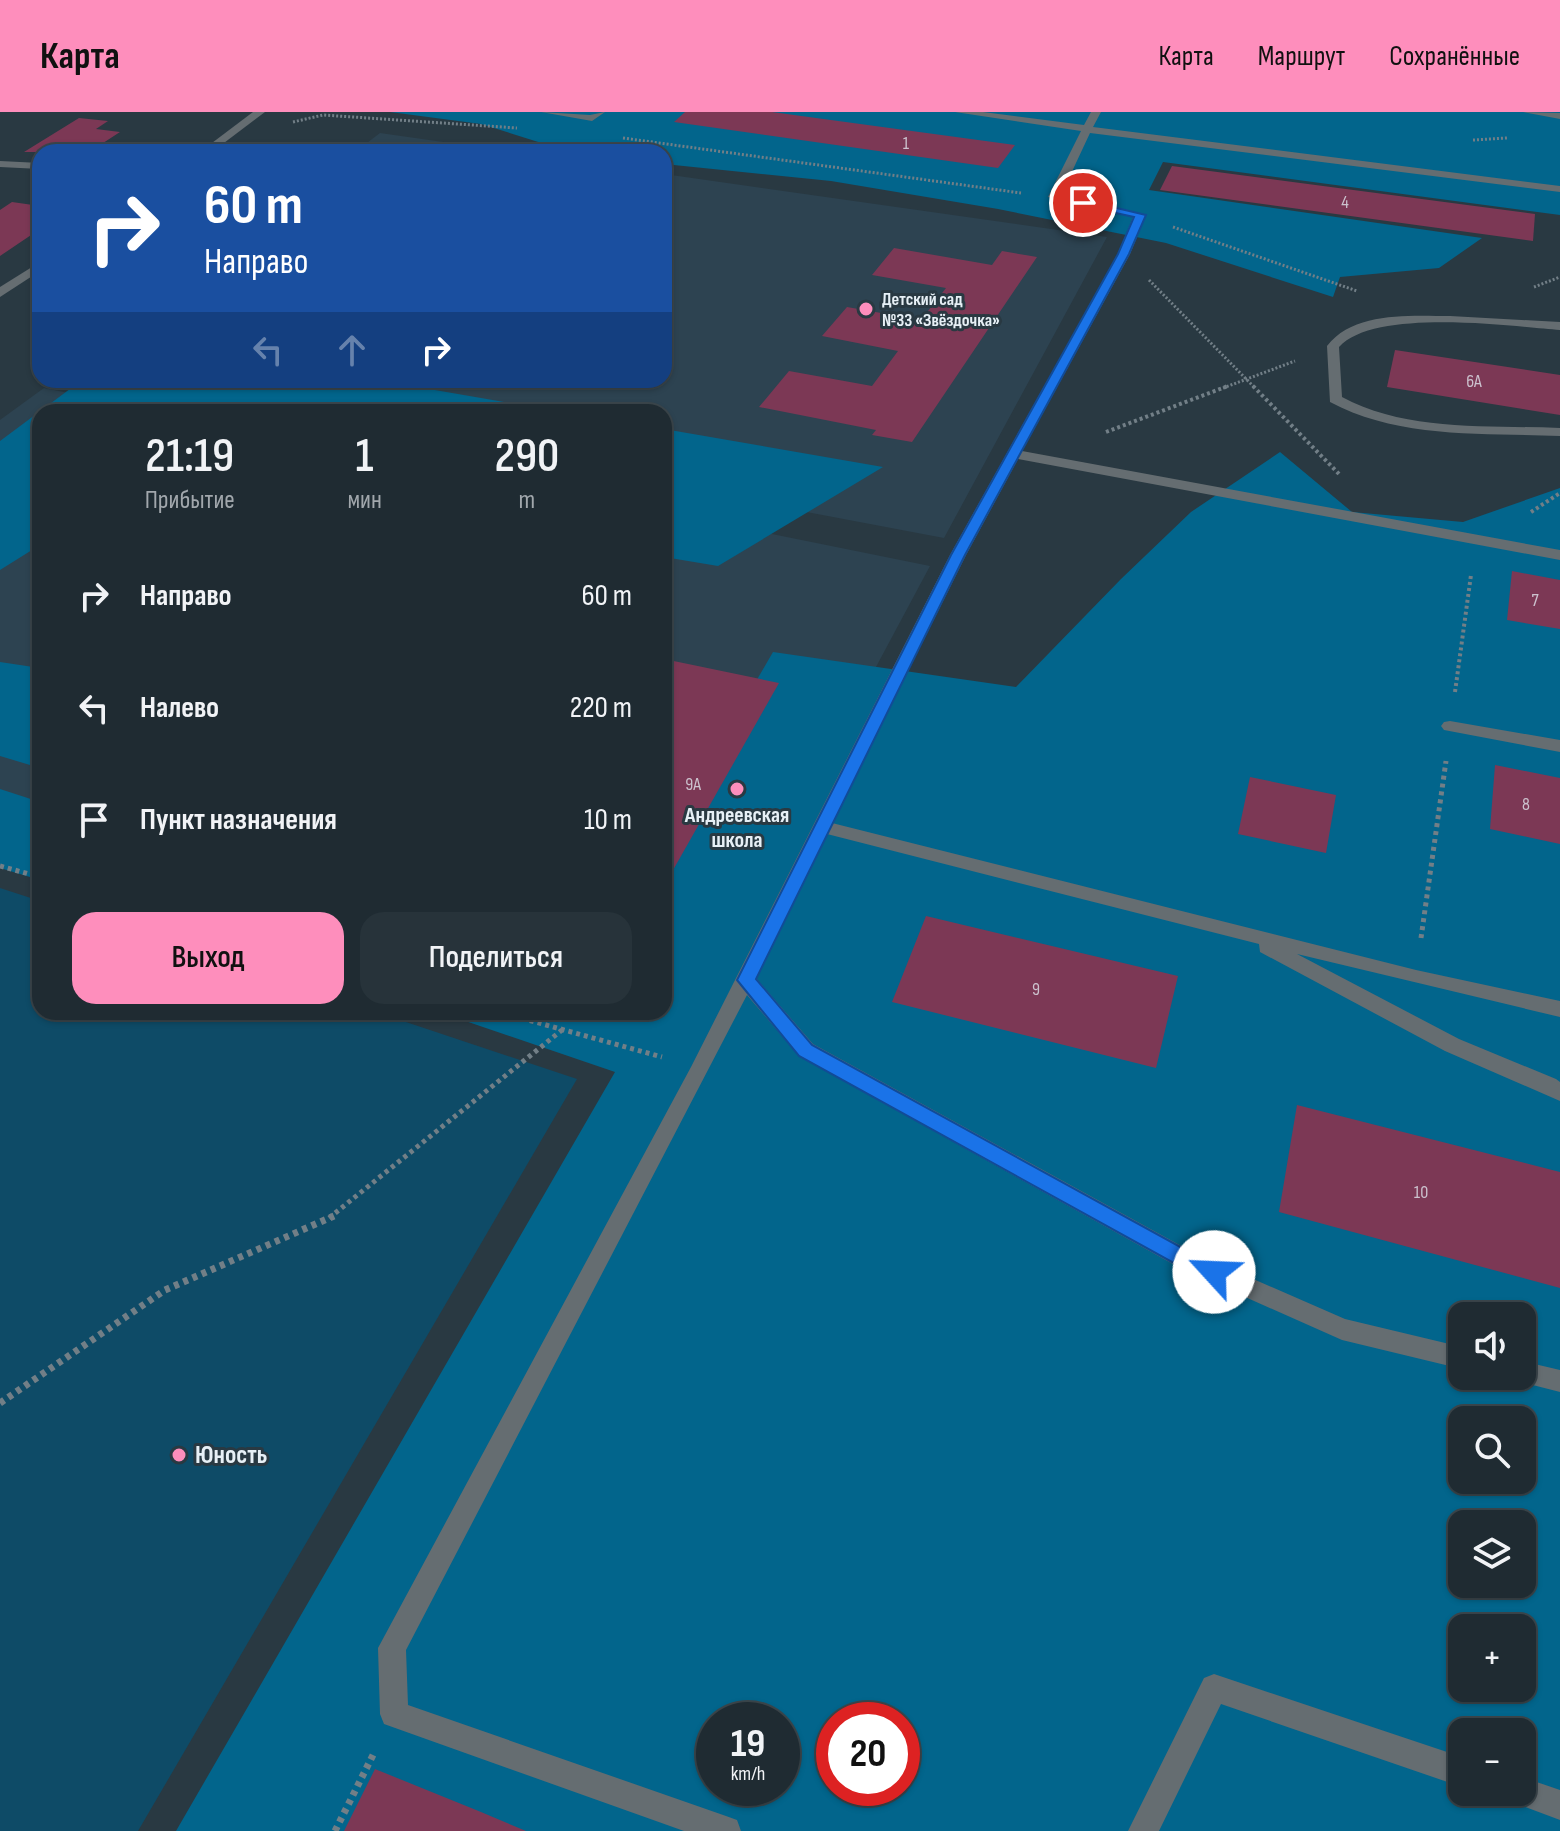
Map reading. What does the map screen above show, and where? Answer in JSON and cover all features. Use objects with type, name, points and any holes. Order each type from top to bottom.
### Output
[{"type":"lane","points":[[215,144],[260,112]]},
{"type":"lane","points":[[546,112],[596,115]]},
{"type":"lane","points":[[960,112],[1092,120],[1560,189]]},
{"type":"lane","points":[[1528,112],[1560,116]]},
{"type":"lane","points":[[726,1831],[394,1714],[392,1648],[701,1067],[958,555],[1124,254],[1140,215],[1054,197],[1092,120]]},
{"type":"lane","points":[[0,164],[32,166]]},
{"type":"lane","points":[[0,293],[32,271]]},
{"type":"lane","points":[[1560,326],[1426,319],[1373,324],[1346,333],[1333,346],[1335,399],[1350,410],[1377,417],[1455,427],[1560,432]]},
{"type":"lane","points":[[1014,454],[1560,555]]},
{"type":"lane","points":[[1450,726],[1560,746]]},
{"type":"lane","points":[[822,827],[1237,932],[1560,1009]]},
{"type":"lane","points":[[1237,932],[1452,1045],[1548,1085],[1560,1093]]},
{"type":"lane","points":[[746,980],[806,1050],[1188,1261],[1342,1329],[1448,1355]]},
{"type":"lane","points":[[1536,1375],[1560,1381]]},
{"type":"lane","points":[[1143,1831],[1214,1688],[1448,1767]]},
{"type":"lane","points":[[1536,1797],[1560,1805]]},
{"type":"path","points":[[222,139],[323,115],[521,129]]},
{"type":"path","points":[[596,115],[583,127],[582,133],[663,144]]},
{"type":"path","points":[[672,145],[1054,197]]},
{"type":"path","points":[[1140,215],[1366,294]]},
{"type":"path","points":[[1124,254],[1387,523]]},
{"type":"path","points":[[1038,458],[1333,346]]},
{"type":"path","points":[[0,866],[32,875]]},
{"type":"path","points":[[527,1020],[701,1067]]},
{"type":"path","points":[[0,1403],[165,1290],[336,1215],[562,1030]]},
{"type":"path","points":[[335,1831],[394,1714]]},
{"type":"shaded area","points":[[390,112],[1560,112],[1560,215],[1163,162],[1149,190],[1482,238],[1439,268],[1340,277],[1333,297],[1166,243],[998,209],[831,181],[672,165],[672,144],[545,144],[481,124]]},
{"type":"shaded area","points":[[380,133],[457,144],[366,144]]},
{"type":"shaded area","name":"Детский сад №33 «Звёздочка»","points":[[672,175],[1107,237],[944,538],[672,487],[672,404],[234,404],[150,388],[672,388]]},
{"type":"shaded area","points":[[44,388],[123,404],[32,404],[32,856],[0,847],[0,420]]},
{"type":"shaded area","points":[[71,388],[424,388],[516,404],[50,404]]},
{"type":"shaded area","points":[[32,417],[32,550],[0,570],[0,441]]},
{"type":"shaded area","points":[[672,430],[883,467],[718,566],[672,558]]},
{"type":"shaded area","points":[[1280,452],[1352,512],[1463,522],[1560,488],[1560,1831],[176,1831],[615,1072],[462,1020],[672,1020],[672,826],[773,652],[1016,687],[1191,512]]},
{"type":"shaded area","name":"Андреевская школа","points":[[672,514],[930,566],[678,1037],[668,1020],[672,1020]]},
{"type":"shaded area","points":[[0,662],[32,667],[32,766],[0,756]]},
{"type":"shaded area","points":[[0,789],[32,799],[32,878],[0,868]]},
{"type":"shaded area","name":"Юность","points":[[0,888],[32,898],[32,1020],[400,1020],[577,1079],[138,1831],[0,1831]]},
{"type":"building","points":[[685,112],[772,112],[1015,145],[998,168],[674,122]]},
{"type":"building","points":[[79,118],[108,121],[96,129],[120,132],[102,144],[37,144]]},
{"type":"building","points":[[1172,166],[1535,214],[1533,241],[1160,190]]},
{"type":"building","points":[[12,202],[32,205],[32,234],[0,256],[0,210]]},
{"type":"building","points":[[894,248],[992,265],[1002,251],[1037,257],[912,442],[872,435],[876,430],[759,407],[789,371],[872,386],[898,351],[822,336],[847,307],[921,320],[946,288],[872,275]]},
{"type":"building","points":[[1395,350],[1560,375],[1560,415],[1387,387]]},
{"type":"building","points":[[1512,571],[1560,580],[1560,629],[1507,620]]},
{"type":"building","points":[[672,661],[779,683],[672,872]]},
{"type":"building","points":[[1495,765],[1560,778],[1560,844],[1490,829]]},
{"type":"building","points":[[1250,777],[1336,795],[1326,853],[1238,834]]},
{"type":"building","points":[[926,916],[1178,976],[1156,1068],[892,1002]]},
{"type":"building","points":[[1297,1105],[1560,1172],[1560,1288],[1279,1212]]},
{"type":"building","points":[[375,1769],[481,1812],[526,1831],[344,1831]]},
{"type":"place","name":"Детский сад №33 «Звёздочка»","points":[[866,309]]},
{"type":"place","name":"Андреевская школа","points":[[737,789]]},
{"type":"place","name":"Юность","points":[[179,1455]]},
{"type":"route","points":[[1083,203],[1140,215],[1124,254],[958,555],[746,980],[806,1050],[1188,1261],[1214,1272]]}]
